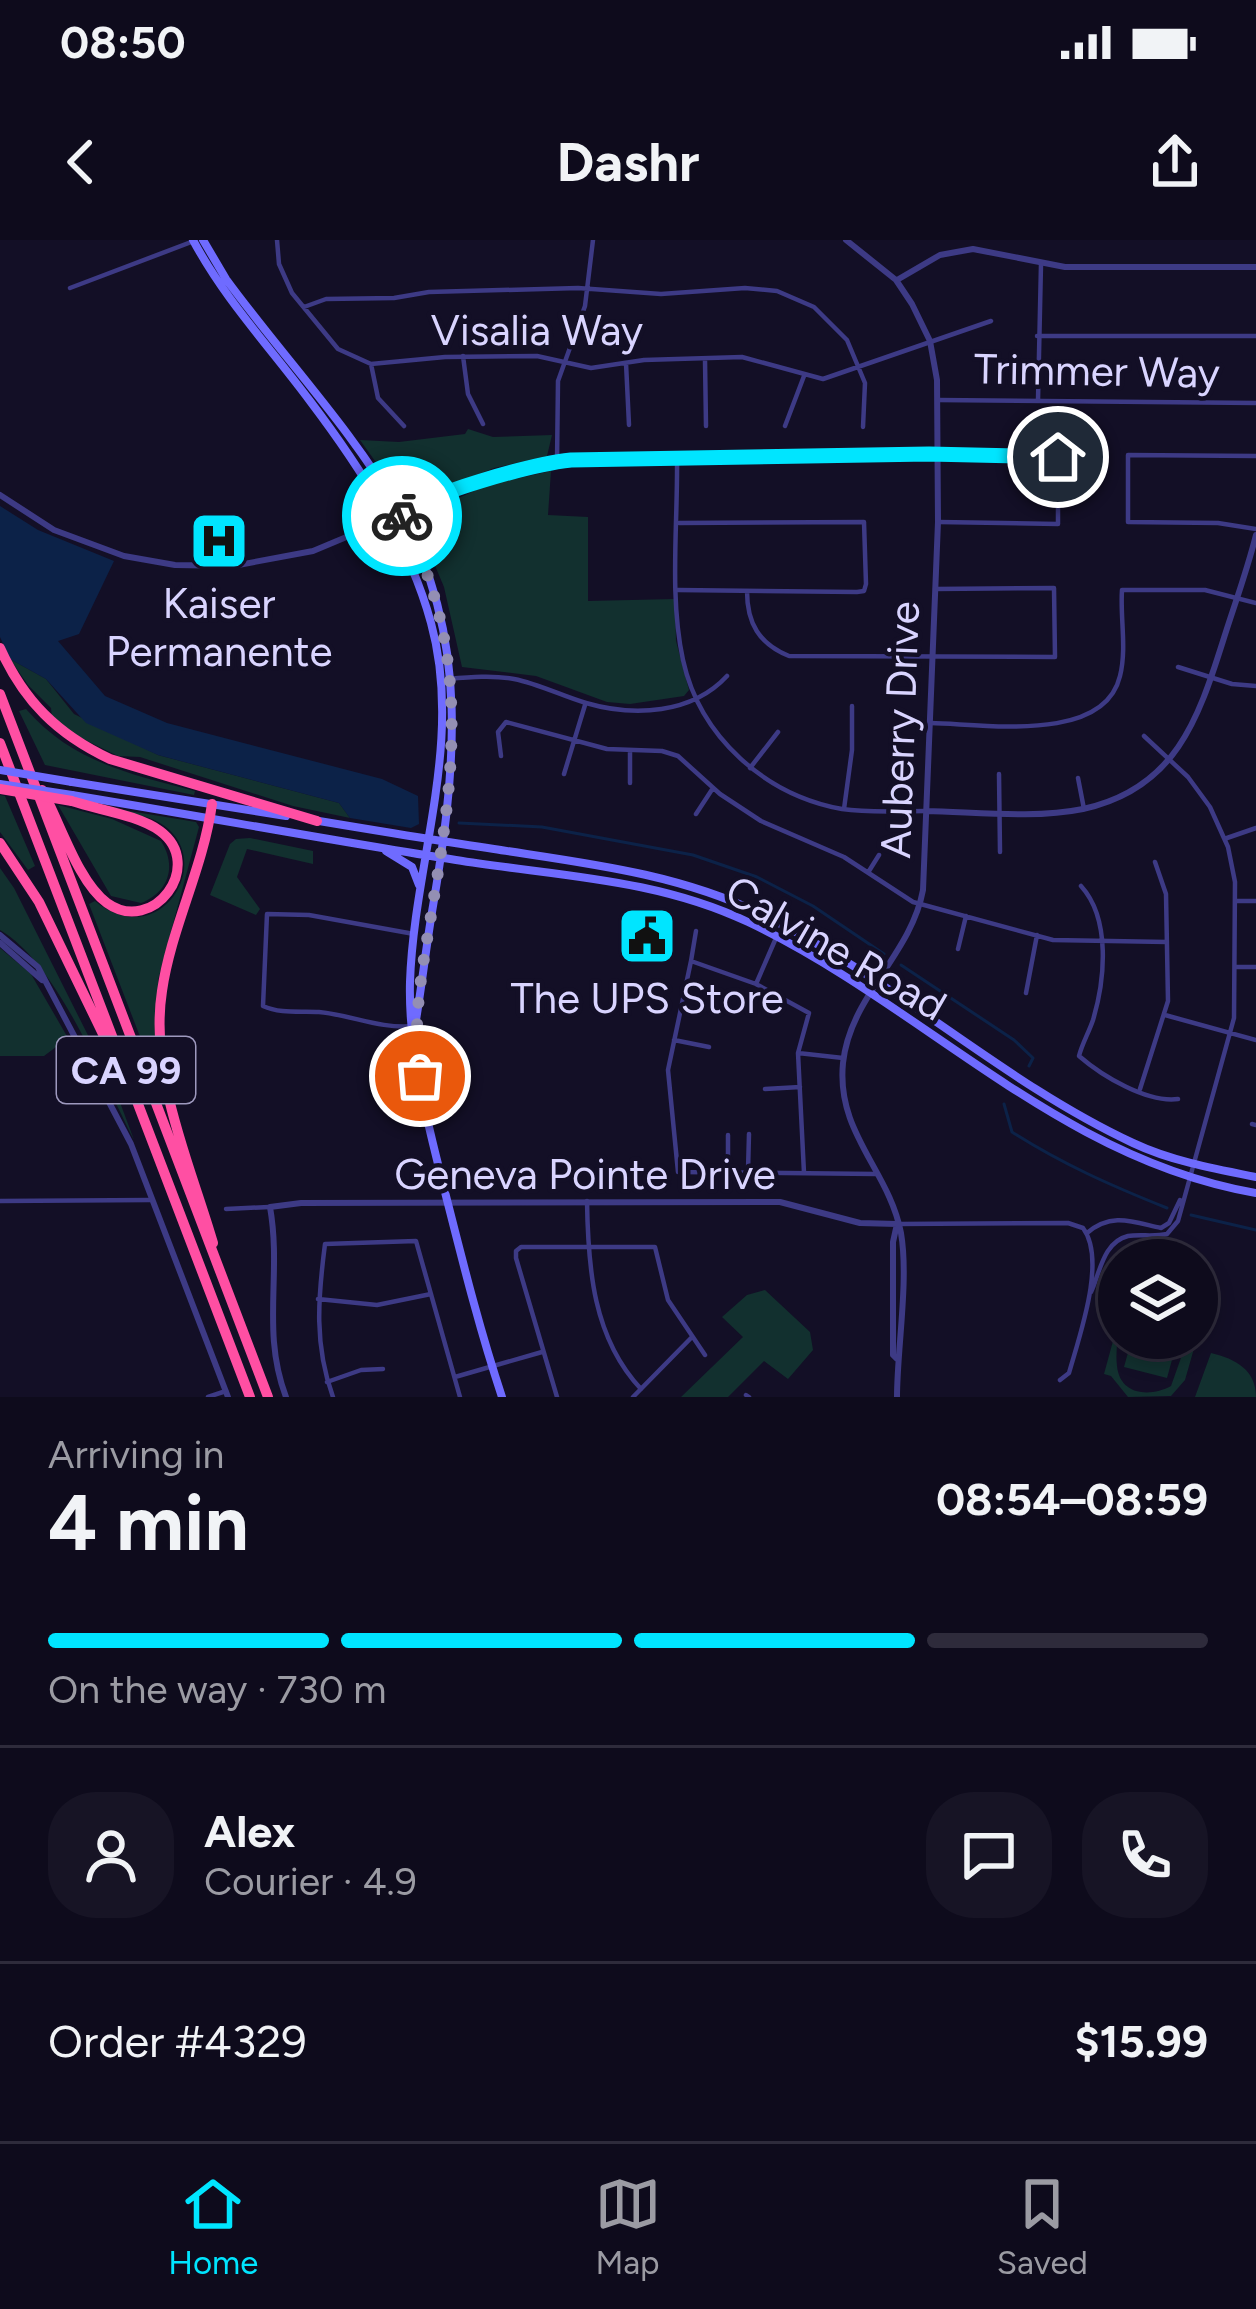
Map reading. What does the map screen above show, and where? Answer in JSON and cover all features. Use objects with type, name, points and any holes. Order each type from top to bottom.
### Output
[{"type":"highway","points":[[0,648],[35,707],[82,746],[110,759],[317,820]]},
{"type":"highway","name":"CA 99","points":[[0,694],[220,1282],[268,1397]]},
{"type":"highway","name":"CA 99","points":[[0,743],[250,1397]]},
{"type":"highway","points":[[0,786],[72,798],[154,827],[171,842],[178,871],[172,889],[159,904],[132,911],[118,909],[100,897],[25,761]]},
{"type":"highway","points":[[0,768],[23,804]]},
{"type":"highway","points":[[211,811],[166,969],[160,1029],[166,1081],[220,1282]]},
{"type":"highway","points":[[0,843],[30,886],[140,1106]]},
{"type":"main road","points":[[197,240],[365,459],[401,514],[441,612],[452,679],[453,743],[441,857],[414,1026]]},
{"type":"main road","points":[[197,240],[236,310],[313,404],[388,520],[432,624],[440,680],[440,756],[414,934],[410,980],[414,1026],[430,1140],[502,1397]]},
{"type":"main road","points":[[0,768],[211,811]]},
{"type":"main road","name":"Calvine Road","points":[[72,798],[317,820],[617,868],[699,889],[778,922],[1077,1113],[1136,1144],[1193,1164],[1256,1178]]},
{"type":"main road","name":"Calvine Road","points":[[211,811],[426,855],[624,882],[707,906],[776,938],[1081,1132],[1189,1178],[1256,1193]]},
{"type":"main road","points":[[375,846],[412,867],[420,887]]},
{"type":"street","points":[[70,288],[197,240]]},
{"type":"street","name":"Visalia Way","points":[[277,240],[281,272],[304,308],[338,349],[371,364],[537,356],[591,368],[750,357],[804,376],[830,378],[992,321]]},
{"type":"street","points":[[556,462],[557,381],[581,322],[592,240]]},
{"type":"street","name":"Auberry Drive","points":[[847,240],[896,280],[930,340],[938,400],[925,871],[920,904],[901,946],[868,994],[848,1036],[842,1082],[849,1119],[897,1224],[892,1242],[897,1397]]},
{"type":"street","points":[[948,240],[953,252]]},
{"type":"street","points":[[896,280],[953,252],[987,250],[1041,264],[1084,268],[1256,267]]},
{"type":"street","points":[[1038,400],[1041,264]]},
{"type":"street","points":[[304,308],[326,298],[588,288],[661,294],[745,288],[785,293],[814,308],[847,340],[861,368],[867,406],[863,427]]},
{"type":"street","points":[[1037,336],[1256,336]]},
{"type":"street","points":[[463,356],[465,382],[483,424]]},
{"type":"street","points":[[705,360],[706,426]]},
{"type":"street","points":[[626,363],[629,425]]},
{"type":"street","points":[[371,364],[378,398],[404,426]]},
{"type":"street","points":[[784,426],[804,376]]},
{"type":"street","name":"Trimmer Way","points":[[938,400],[1256,403]]},
{"type":"street","points":[[0,495],[40,522],[85,543],[140,560],[233,566],[314,551],[473,484],[556,462],[938,454],[1058,457],[1058,524],[938,522]]},
{"type":"street","points":[[677,458],[683,660],[697,698],[720,738],[750,768],[790,793],[844,809],[1000,812],[1084,808],[1123,795],[1168,760],[1196,722],[1256,532],[1218,523],[1128,522],[1128,455],[1256,456]]},
{"type":"street","points":[[678,590],[864,591],[864,522],[679,524]]},
{"type":"street","points":[[747,591],[753,627],[766,643],[797,657],[1055,657],[1054,588],[935,590]]},
{"type":"street","points":[[928,723],[1059,723],[1083,718],[1102,706],[1118,682],[1123,590],[1197,590],[1256,603]]},
{"type":"street","points":[[1178,667],[1256,686]]},
{"type":"street","points":[[440,680],[516,679],[623,711],[672,709],[711,692],[727,676]]},
{"type":"street","points":[[564,774],[586,703]]},
{"type":"street","points":[[844,809],[852,706]]},
{"type":"street","points":[[501,756],[498,732],[506,722],[576,742],[630,752],[662,751],[678,756],[713,788],[761,821],[828,849],[920,904],[1037,935],[1101,943],[1167,942]]},
{"type":"street","points":[[750,768],[778,733]]},
{"type":"street","points":[[1060,1380],[1070,1373],[1090,1292],[1107,1251],[1119,1240],[1172,1231],[1178,1221],[1231,1032],[1236,901],[1225,838],[1200,792],[1144,736]]},
{"type":"street","points":[[630,752],[630,783]]},
{"type":"street","points":[[999,774],[1000,852]]},
{"type":"street","points":[[1078,778],[1084,808]]},
{"type":"street","points":[[696,814],[713,788]]},
{"type":"street","points":[[1225,838],[1256,828]]},
{"type":"street","points":[[868,872],[879,855]]},
{"type":"street","points":[[1139,1090],[1165,1015],[1166,894],[1155,862]]},
{"type":"street","points":[[1081,886],[1095,905],[1101,943],[1098,1000],[1079,1057],[1162,1100],[1178,1099]]},
{"type":"street","points":[[1236,901],[1256,901]]},
{"type":"street","points":[[414,934],[309,915],[267,914],[261,989],[262,1006],[273,1011],[323,1012],[380,1026],[414,1026]]},
{"type":"street","points":[[958,949],[966,916]]},
{"type":"street","points":[[696,931],[668,1071],[678,1172],[876,1174]]},
{"type":"street","points":[[1026,993],[1037,935]]},
{"type":"street","points":[[756,984],[776,938]]},
{"type":"street","points":[[0,939],[46,984],[131,1144],[227,1394],[208,1397]]},
{"type":"street","points":[[691,961],[756,984],[809,1013],[798,1052],[804,1173]]},
{"type":"street","points":[[1237,967],[1256,967]]},
{"type":"street","points":[[1165,1015],[1256,1040]]},
{"type":"street","points":[[674,1040],[709,1047]]},
{"type":"street","points":[[798,1052],[843,1058]]},
{"type":"street","points":[[765,1089],[800,1087]]},
{"type":"street","points":[[748,1134],[748,1173]]},
{"type":"street","points":[[728,1135],[728,1173]]},
{"type":"street","points":[[1087,1233],[1120,1219],[1165,1226],[1186,1190]]},
{"type":"street","points":[[0,1201],[154,1200]]},
{"type":"street","points":[[587,1201],[587,1248],[610,1347],[641,1389]]},
{"type":"street","name":"Geneva Pointe Drive","points":[[270,1207],[302,1203],[781,1202],[860,1222],[897,1224]]},
{"type":"street","points":[[226,1209],[270,1207],[276,1272],[272,1353],[286,1397]]},
{"type":"street","points":[[897,1224],[1068,1223],[1087,1233],[1090,1292]]},
{"type":"street","points":[[333,1397],[318,1336],[325,1244],[416,1241],[460,1397]]},
{"type":"street","points":[[557,1397],[516,1251],[523,1246],[655,1247],[668,1300],[705,1355]]},
{"type":"street","points":[[318,1300],[376,1305],[431,1294]]},
{"type":"street","points":[[633,1397],[692,1337]]},
{"type":"street","points":[[454,1377],[542,1352]]},
{"type":"street","points":[[328,1382],[361,1370],[382,1369]]},
{"type":"green space","points":[[468,429],[493,437],[552,435],[547,456],[494,468],[411,501],[400,496],[360,440],[399,442],[465,434]]},
{"type":"green space","points":[[551,471],[548,515],[588,517],[588,601],[675,599],[676,641],[689,690],[684,696],[630,704],[607,702],[536,676],[462,667],[444,587],[415,518],[487,485]]},
{"type":"green space","points":[[10,659],[46,679],[74,714],[158,755],[339,803],[350,818],[293,806],[140,757],[118,756],[52,718],[51,708]]},
{"type":"green space","points":[[26,709],[83,754],[125,772],[195,791],[194,795],[45,765],[19,711]]},
{"type":"green space","points":[[0,795],[5,796],[35,866],[28,870],[0,832]]},
{"type":"green space","points":[[58,805],[112,819],[161,841],[169,860],[164,885],[141,903],[111,896]]},
{"type":"green space","points":[[105,807],[196,822],[199,827],[158,980],[160,1071],[154,1073],[89,904],[95,901],[119,915],[141,917],[160,909],[174,895],[184,858],[177,839],[160,823]]},
{"type":"green space","points":[[250,838],[313,851],[313,864],[247,849],[237,877],[260,909],[256,915],[210,895],[230,844]]},
{"type":"green space","points":[[0,868],[115,1089],[134,1140],[60,996],[21,946],[0,930]]},
{"type":"green space","points":[[0,948],[31,974],[68,1038],[44,1056],[0,1056]]},
{"type":"green space","points":[[765,1290],[810,1332],[813,1350],[788,1379],[764,1361],[728,1397],[681,1397],[743,1337],[722,1317],[747,1295]]},
{"type":"green space","points":[[1218,1355],[1243,1367],[1256,1397],[1195,1397],[1209,1359]]},
{"type":"green space","points":[[1108,1359],[1116,1359],[1124,1383],[1138,1391],[1155,1392],[1171,1386],[1181,1359],[1191,1359],[1185,1380],[1171,1396],[1128,1397],[1104,1374]]},
{"type":"green space","points":[[1126,1359],[1172,1359],[1167,1378],[1124,1367]]},
{"type":"water","points":[[0,506],[38,530],[114,561],[79,634],[58,641],[105,696],[167,723],[382,779],[418,796],[419,824],[411,828],[350,818],[339,803],[158,755],[86,723],[46,679],[10,659],[0,637]]},
{"type":"waterway","points":[[459,823],[542,827],[693,855],[757,877],[813,906],[884,954]]},
{"type":"waterway","points":[[901,965],[1014,1040],[1033,1058],[1029,1066]]},
{"type":"waterway","points":[[1004,1104],[1012,1132],[1088,1174],[1167,1208]]},
{"type":"waterway","points":[[1191,1215],[1256,1230]]},
{"type":"way so far","points":[[402,516],[441,612],[454,690],[446,820],[414,1026],[420,1076]]},
{"type":"place","name":"Kaiser Permanente","points":[[219,541]]},
{"type":"place","name":"The UPS Store","points":[[647,936]]},
{"type":"route","points":[[402,516],[473,484],[571,460],[929,454],[1058,457]]}]
